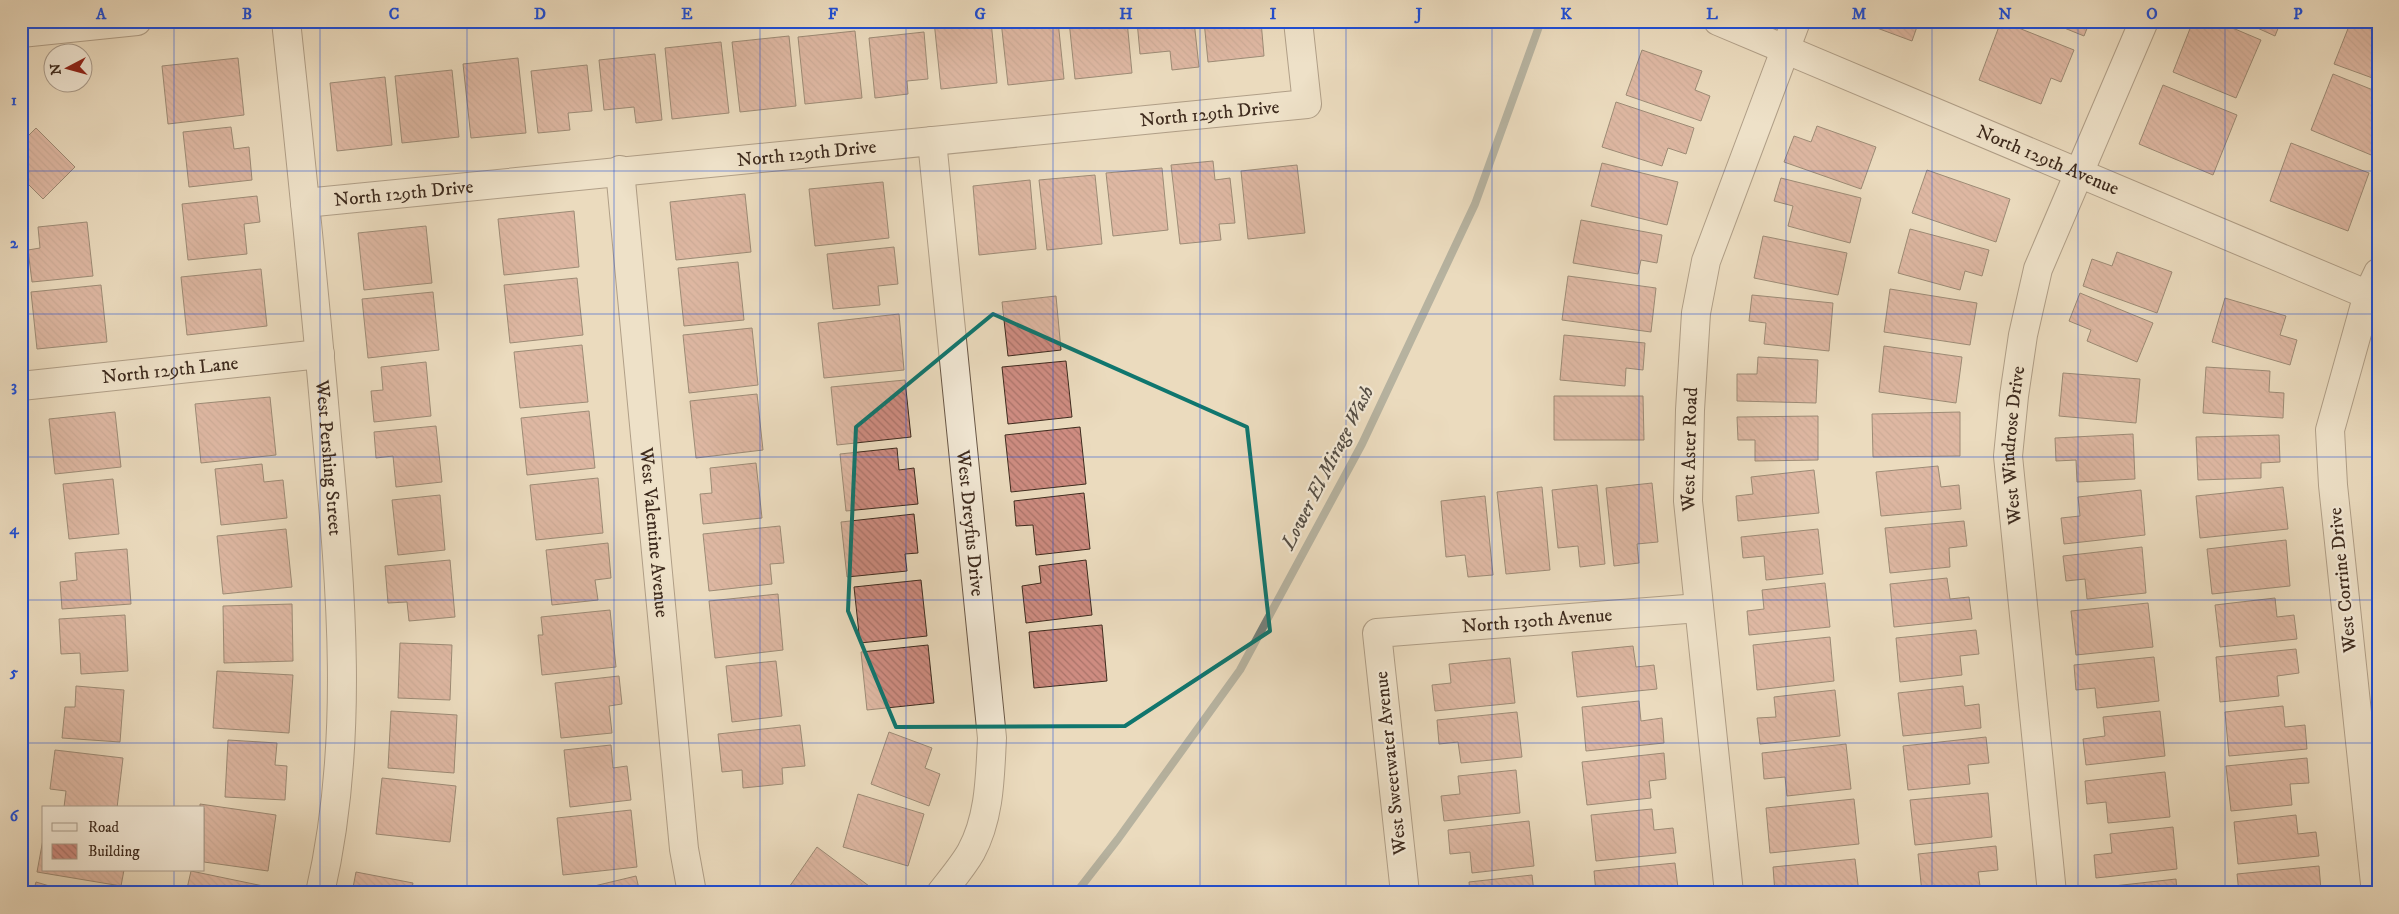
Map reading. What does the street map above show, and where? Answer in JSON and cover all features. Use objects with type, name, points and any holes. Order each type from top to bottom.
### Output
[{"type":"street","points":[[21,32],[137,21]]},
{"type":"street","name":"West Pershing Street","points":[[286,21],[320,354],[340,576],[343,651],[343,701],[338,767],[320,893]]},
{"type":"street","name":"North 129th Drive","points":[[305,203],[620,170],[1307,104],[1298,21]]},
{"type":"street","name":"North 129th Avenue","points":[[1718,21],[2081,174],[2374,289]]},
{"type":"street","name":"West Aster Road","points":[[1729,893],[1688,502],[1696,314],[1706,261],[1796,21]]},
{"type":"street","name":"West Windrose Drive","points":[[2052,893],[2008,456],[2014,396],[2023,335],[2038,269],[2081,174],[2144,21]]},
{"type":"street","name":"West Dreyfus Drive","points":[[932,140],[992,738],[990,780],[984,818],[971,851],[941,893]]},
{"type":"street","name":"West Valentine Avenue","points":[[620,170],[684,850],[692,893]]},
{"type":"street","name":"West Corrine Drive","points":[[2374,289],[2330,430],[2376,893]]},
{"type":"street","name":"North 129th Lane","points":[[21,386],[320,354]]},
{"type":"street","name":"North 130th Avenue","points":[[1377,632],[1699,608]]},
{"type":"street","name":"West Sweetwater Avenue","points":[[1377,632],[1404,893]]},
{"type":"highlighted area","points":[[993,314],[1247,427],[1270,631],[1125,726],[896,727],[848,611],[856,427]]},
{"type":"building","points":[[934,21],[991,21],[997,83],[941,89]]},
{"type":"building","points":[[1001,21],[1058,21],[1064,79],[1008,85]]},
{"type":"building","points":[[1069,21],[1127,21],[1132,73],[1075,79]]},
{"type":"building","points":[[1137,21],[1194,21],[1199,67],[1172,70],[1170,51],[1140,54]]},
{"type":"building","points":[[1204,21],[1261,21],[1264,56],[1208,62]]},
{"type":"building","points":[[1858,21],[1919,21],[1912,41]]},
{"type":"building","points":[[2001,21],[2074,50],[2061,82],[2051,78],[2041,104],[1979,80]]},
{"type":"building","points":[[2047,21],[2090,21],[2084,36]]},
{"type":"building","points":[[2193,21],[2216,21],[2261,40],[2236,98],[2173,72]]},
{"type":"building","points":[[2242,21],[2281,21],[2275,36]]},
{"type":"building","points":[[2351,21],[2378,21],[2378,80],[2334,64]]},
{"type":"building","points":[[855,31],[862,98],[805,104],[798,37]]},
{"type":"building","points":[[924,32],[928,79],[907,81],[908,94],[875,98],[869,38]]},
{"type":"building","points":[[789,36],[796,106],[740,112],[732,42]]},
{"type":"building","points":[[721,42],[729,113],[672,119],[665,48]]},
{"type":"building","points":[[1642,50],[1702,71],[1695,90],[1710,96],[1701,121],[1626,95]]},
{"type":"building","points":[[655,54],[662,120],[636,123],[634,107],[604,110],[599,60]]},
{"type":"building","points":[[238,58],[244,115],[168,124],[162,66]]},
{"type":"building","points":[[518,58],[526,133],[471,138],[463,64]]},
{"type":"building","points":[[587,65],[592,111],[568,113],[570,130],[538,133],[531,71]]},
{"type":"building","points":[[452,70],[459,137],[402,143],[395,76]]},
{"type":"building","points":[[2333,74],[2378,92],[2378,153],[2376,157],[2311,130]]},
{"type":"building","points":[[385,77],[392,145],[337,151],[330,83]]},
{"type":"building","points":[[2163,85],[2237,115],[2213,175],[2139,144]]},
{"type":"building","points":[[1616,102],[1694,128],[1686,154],[1668,148],[1662,166],[1602,147]]},
{"type":"building","points":[[1817,126],[1876,147],[1861,189],[1784,162],[1794,136],[1811,142]]},
{"type":"building","points":[[231,127],[234,149],[249,147],[252,180],[189,187],[183,132]]},
{"type":"building","points":[[36,128],[75,167],[43,199],[29,185],[21,193],[21,143]]},
{"type":"building","points":[[2291,143],[2369,173],[2348,231],[2270,201]]},
{"type":"building","points":[[1213,161],[1215,180],[1230,178],[1235,223],[1219,224],[1221,240],[1180,244],[1171,165]]},
{"type":"building","points":[[1602,163],[1678,182],[1667,225],[1591,206]]},
{"type":"building","points":[[1297,165],[1305,233],[1248,239],[1241,171]]},
{"type":"building","points":[[1162,168],[1168,230],[1113,236],[1106,173]]},
{"type":"building","points":[[1927,170],[2010,199],[1996,242],[1912,213]]},
{"type":"building","points":[[1095,175],[1102,244],[1047,250],[1039,180]]},
{"type":"building","points":[[1781,178],[1861,198],[1850,243],[1788,226],[1793,206],[1774,201]]},
{"type":"building","points":[[1030,180],[1036,249],[979,255],[973,186]]},
{"type":"building","points":[[883,182],[889,238],[815,246],[809,189]]},
{"type":"building","points":[[745,194],[751,252],[676,260],[670,202]]},
{"type":"building","points":[[257,196],[260,222],[244,224],[247,254],[188,260],[182,204]]},
{"type":"building","points":[[574,211],[579,267],[504,275],[498,219]]},
{"type":"building","points":[[1581,220],[1662,235],[1657,263],[1641,260],[1638,274],[1573,263]]},
{"type":"building","points":[[87,222],[93,276],[32,282],[28,250],[40,248],[38,227]]},
{"type":"building","points":[[426,226],[432,283],[364,290],[358,233]]},
{"type":"building","points":[[1910,229],[1989,250],[1982,276],[1965,271],[1960,290],[1898,273]]},
{"type":"building","points":[[1763,236],[1847,253],[1838,295],[1754,278]]},
{"type":"building","points":[[894,247],[898,284],[878,286],[880,305],[833,309],[827,254]]},
{"type":"building","points":[[2117,252],[2172,272],[2157,313],[2083,286],[2092,259],[2112,266]]},
{"type":"building","points":[[738,262],[744,320],[684,326],[678,268]]},
{"type":"building","points":[[261,269],[267,326],[187,335],[181,277]]},
{"type":"building","points":[[1568,276],[1656,288],[1651,332],[1562,320]]},
{"type":"building","points":[[577,278],[583,335],[510,343],[504,285]]},
{"type":"building","points":[[101,285],[107,342],[37,349],[31,292]]},
{"type":"building","points":[[1890,289],[1977,303],[1970,345],[1884,332]]},
{"type":"building","points":[[433,292],[439,350],[368,358],[362,299]]},
{"type":"building","points":[[2080,293],[2153,323],[2137,362],[2087,341],[2091,330],[2069,321]]},
{"type":"building","points":[[1752,295],[1833,303],[1829,351],[1764,344],[1766,323],[1749,321]]},
{"type":"building","points":[[1056,296],[1061,350],[1008,356],[1002,302]]},
{"type":"building","points":[[2225,298],[2286,316],[2280,335],[2297,340],[2290,365],[2212,342]]},
{"type":"building","points":[[899,314],[904,370],[824,378],[818,323]]},
{"type":"building","points":[[752,328],[758,385],[689,393],[683,335]]},
{"type":"building","points":[[1564,335],[1645,343],[1643,370],[1626,368],[1625,386],[1560,380]]},
{"type":"building","points":[[582,345],[588,402],[520,408],[514,352]]},
{"type":"building","points":[[1884,346],[1962,357],[1956,403],[1879,392]]},
{"type":"building","points":[[1758,357],[1818,360],[1816,403],[1737,401],[1737,374],[1757,374]]},
{"type":"building","points":[[1066,361],[1072,417],[1008,424],[1002,367]]},
{"type":"building","points":[[426,362],[431,416],[374,422],[371,391],[383,390],[381,367]]},
{"type":"building","points":[[2206,367],[2270,371],[2269,392],[2284,393],[2283,418],[2203,413]]},
{"type":"building","points":[[2063,373],[2140,379],[2136,423],[2059,416]]},
{"type":"building","points":[[905,380],[911,437],[837,445],[831,387]]},
{"type":"building","points":[[757,394],[763,450],[696,458],[690,401]]},
{"type":"building","points":[[1554,396],[1643,396],[1644,440],[1554,440]]},
{"type":"building","points":[[270,397],[276,455],[201,463],[195,404]]},
{"type":"building","points":[[589,411],[595,468],[527,475],[521,418]]},
{"type":"building","points":[[115,412],[121,467],[55,474],[49,419]]},
{"type":"building","points":[[1960,412],[1960,456],[1873,457],[1872,414]]},
{"type":"building","points":[[1818,416],[1818,460],[1755,461],[1755,440],[1738,440],[1737,417]]},
{"type":"building","points":[[436,426],[442,482],[396,487],[393,456],[376,458],[374,432]]},
{"type":"building","points":[[1080,427],[1086,484],[1011,492],[1005,435]]},
{"type":"building","points":[[2133,434],[2135,479],[2077,482],[2076,460],[2056,461],[2055,438]]},
{"type":"building","points":[[2279,435],[2280,462],[2261,463],[2261,478],[2198,480],[2196,437]]},
{"type":"building","points":[[897,448],[899,470],[914,468],[918,504],[846,511],[840,454]]},
{"type":"building","points":[[756,463],[762,518],[703,524],[700,494],[712,493],[710,468]]},
{"type":"building","points":[[262,464],[264,482],[283,480],[287,518],[221,525],[215,469]]},
{"type":"building","points":[[1938,466],[1941,487],[1959,485],[1961,509],[1881,516],[1876,472]]},
{"type":"building","points":[[1814,470],[1819,513],[1738,521],[1736,496],[1753,494],[1751,477]]},
{"type":"building","points":[[598,478],[603,533],[536,540],[530,485]]},
{"type":"building","points":[[113,479],[119,534],[69,539],[63,484]]},
{"type":"building","points":[[1652,483],[1658,542],[1637,544],[1639,563],[1614,566],[1606,488]]},
{"type":"building","points":[[1597,485],[1605,564],[1580,567],[1578,546],[1558,548],[1552,490]]},
{"type":"building","points":[[1542,487],[1550,570],[1506,574],[1497,492]]},
{"type":"building","points":[[2283,487],[2288,529],[2200,538],[2196,496]]},
{"type":"building","points":[[2141,490],[2145,535],[2064,544],[2061,518],[2080,516],[2078,497]]},
{"type":"building","points":[[1084,493],[1090,549],[1036,555],[1033,525],[1016,526],[1014,501]]},
{"type":"building","points":[[440,495],[445,550],[398,555],[392,500]]},
{"type":"building","points":[[1485,496],[1493,575],[1468,577],[1465,555],[1446,557],[1441,501]]},
{"type":"building","points":[[914,514],[918,553],[905,554],[907,571],[847,577],[841,522]]},
{"type":"building","points":[[1964,521],[1967,546],[1949,548],[1950,567],[1890,573],[1885,528]]},
{"type":"building","points":[[780,526],[784,563],[770,564],[772,584],[709,591],[703,534]]},
{"type":"building","points":[[286,529],[292,587],[223,594],[217,536]]},
{"type":"building","points":[[1818,529],[1823,574],[1766,580],[1764,556],[1743,558],[1741,537]]},
{"type":"building","points":[[2286,540],[2290,586],[2212,594],[2207,549]]},
{"type":"building","points":[[608,543],[611,578],[595,580],[598,600],[552,605],[546,550]]},
{"type":"building","points":[[2142,547],[2146,593],[2087,599],[2085,579],[2066,581],[2063,556]]},
{"type":"building","points":[[127,549],[131,604],[62,609],[60,582],[77,580],[75,553]]},
{"type":"building","points":[[450,560],[455,617],[409,621],[407,602],[388,603],[385,566]]},
{"type":"building","points":[[1086,560],[1092,615],[1026,623],[1022,586],[1041,583],[1039,566]]},
{"type":"building","points":[[1947,578],[1950,599],[1969,597],[1972,619],[1894,627],[1890,584]]},
{"type":"building","points":[[921,580],[927,636],[860,643],[854,587]]},
{"type":"building","points":[[1825,583],[1830,627],[1749,635],[1747,611],[1764,609],[1762,590]]},
{"type":"building","points":[[778,594],[783,650],[715,658],[709,601]]},
{"type":"building","points":[[2275,598],[2277,617],[2294,615],[2297,639],[2220,647],[2215,605]]},
{"type":"building","points":[[2148,603],[2153,647],[2076,655],[2071,611]]},
{"type":"building","points":[[292,604],[293,661],[224,663],[223,606]]},
{"type":"building","points":[[610,610],[616,667],[542,675],[538,635],[543,635],[541,617]]},
{"type":"building","points":[[125,615],[128,671],[81,674],[80,653],[61,654],[59,619]]},
{"type":"building","points":[[1102,625],[1107,681],[1034,688],[1029,632]]},
{"type":"building","points":[[1976,630],[1979,654],[1960,656],[1962,675],[1900,682],[1896,638]]},
{"type":"building","points":[[1830,637],[1834,681],[1757,690],[1753,645]]},
{"type":"building","points":[[400,643],[452,645],[450,700],[398,698]]},
{"type":"building","points":[[928,645],[934,703],[867,710],[861,652]]},
{"type":"building","points":[[1633,646],[1636,667],[1654,665],[1657,689],[1577,697],[1572,652]]},
{"type":"building","points":[[2296,649],[2299,673],[2277,676],[2279,696],[2220,702],[2216,657]]},
{"type":"building","points":[[2154,657],[2159,701],[2097,708],[2095,688],[2076,690],[2074,665]]},
{"type":"building","points":[[1510,658],[1515,703],[1435,711],[1432,685],[1451,683],[1449,664]]},
{"type":"building","points":[[776,661],[782,716],[732,722],[726,666]]},
{"type":"building","points":[[217,671],[293,675],[289,733],[213,728]]},
{"type":"building","points":[[619,676],[622,704],[609,706],[612,733],[561,738],[555,683]]},
{"type":"building","points":[[76,686],[124,690],[120,742],[62,738],[65,707],[75,707]]},
{"type":"building","points":[[1963,686],[1965,706],[1979,704],[1981,728],[1903,736],[1898,693]]},
{"type":"building","points":[[1835,690],[1840,736],[1760,744],[1757,718],[1776,717],[1774,697]]},
{"type":"building","points":[[1639,701],[1641,721],[1662,718],[1664,743],[1586,751],[1582,707]]},
{"type":"building","points":[[2283,706],[2285,727],[2305,725],[2307,749],[2229,756],[2225,712]]},
{"type":"building","points":[[391,711],[457,715],[454,773],[388,768]]},
{"type":"building","points":[[2160,711],[2165,756],[2086,765],[2083,739],[2105,736],[2103,717]]},
{"type":"building","points":[[1517,712],[1522,757],[1461,763],[1458,742],[1439,744],[1437,720]]},
{"type":"building","points":[[800,725],[805,766],[782,768],[783,784],[743,788],[742,770],[722,772],[718,734]]},
{"type":"building","points":[[889,732],[932,748],[925,768],[940,774],[929,806],[871,784]]},
{"type":"building","points":[[1986,737],[1989,763],[1968,765],[1970,784],[1908,790],[1903,746]]},
{"type":"building","points":[[228,740],[277,743],[275,765],[287,766],[285,800],[225,797]]},
{"type":"building","points":[[1846,744],[1851,789],[1787,796],[1785,777],[1764,779],[1762,753]]},
{"type":"building","points":[[611,745],[613,768],[627,766],[631,800],[570,807],[564,750]]},
{"type":"building","points":[[55,750],[123,758],[117,806],[64,806],[66,791],[50,789]]},
{"type":"building","points":[[1664,753],[1666,779],[1649,781],[1651,798],[1587,805],[1582,762]]},
{"type":"building","points":[[2307,758],[2309,783],[2290,784],[2292,805],[2231,811],[2226,766]]},
{"type":"building","points":[[1516,770],[1520,813],[1444,821],[1441,796],[1460,794],[1458,776]]},
{"type":"building","points":[[2165,772],[2170,817],[2108,823],[2106,802],[2087,804],[2085,781]]},
{"type":"building","points":[[382,778],[456,786],[450,842],[376,834]]},
{"type":"building","points":[[1988,793],[1992,837],[1915,845],[1910,800]]},
{"type":"building","points":[[858,794],[924,814],[908,866],[843,847]]},
{"type":"building","points":[[1854,799],[1859,844],[1770,853],[1766,808]]},
{"type":"building","points":[[200,804],[276,815],[268,871],[205,862],[205,806],[200,806]]},
{"type":"building","points":[[1652,809],[1654,830],[1673,828],[1676,853],[1596,861],[1591,815]]},
{"type":"building","points":[[631,810],[637,867],[563,875],[557,818]]},
{"type":"building","points":[[2296,815],[2298,834],[2316,832],[2319,856],[2238,864],[2234,822]]},
{"type":"building","points":[[1529,821],[1534,866],[1472,873],[1470,852],[1450,854],[1448,830]]},
{"type":"building","points":[[2173,827],[2177,869],[2096,878],[2094,855],[2112,853],[2110,834]]},
{"type":"building","points":[[42,845],[42,872],[124,872],[121,886],[37,872]]},
{"type":"building","points":[[1996,846],[1998,870],[1978,872],[1981,893],[1922,893],[1918,854]]},
{"type":"building","points":[[817,847],[877,892],[877,893],[785,893]]},
{"type":"building","points":[[1855,859],[1859,893],[1796,893],[1796,891],[1775,893],[1773,867]]},
{"type":"building","points":[[1675,863],[1678,888],[1659,890],[1659,893],[1596,893],[1594,871]]},
{"type":"building","points":[[2319,866],[2321,890],[2302,893],[2239,893],[2237,874]]},
{"type":"building","points":[[191,872],[268,887],[267,893],[186,893]]},
{"type":"building","points":[[356,872],[413,883],[411,893],[352,893]]},
{"type":"building","points":[[1532,875],[1534,893],[1470,893],[1469,882]]},
{"type":"building","points":[[636,876],[640,893],[565,893]]},
{"type":"building","points":[[2176,879],[2177,893],[2097,893],[2096,888]]},
{"type":"building","points":[[36,882],[73,893],[33,893]]},
{"type":"waterway","name":"Lower El Mirage Wash","points":[[1076,893],[1118,839],[1240,670],[1362,444],[1475,204],[1541,21]]}]
